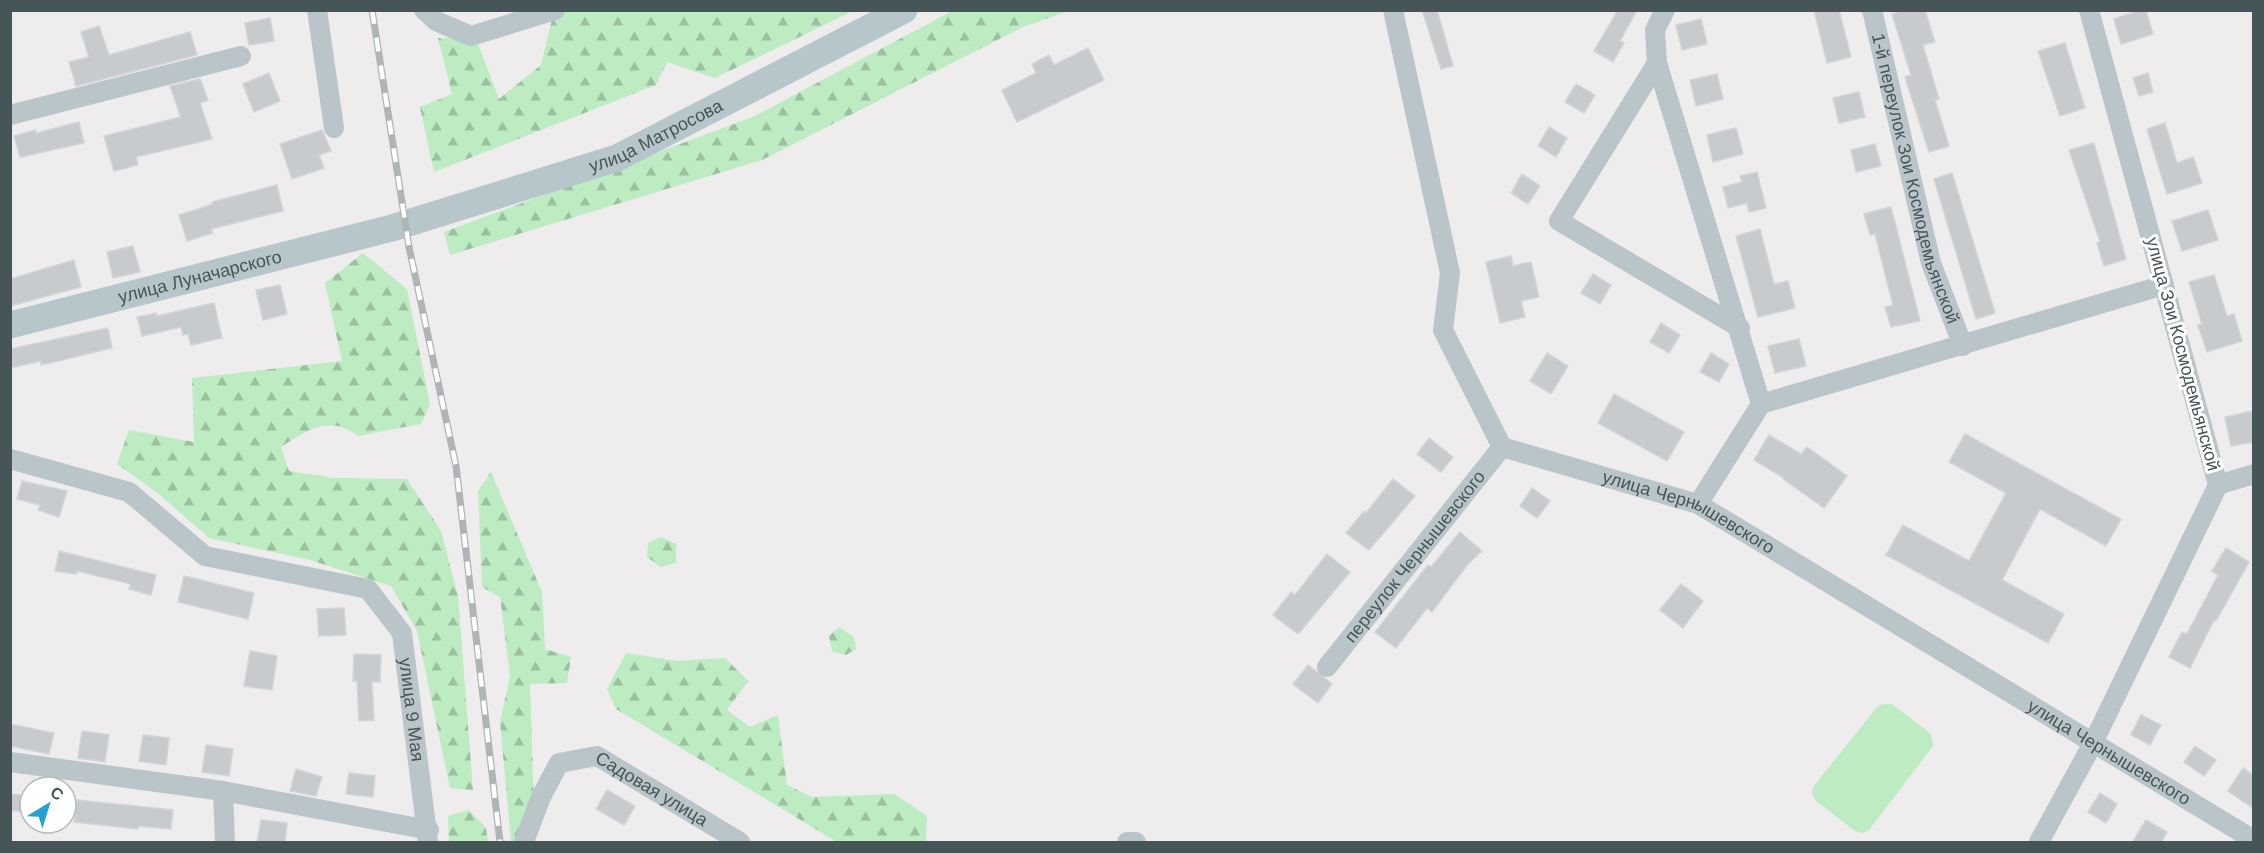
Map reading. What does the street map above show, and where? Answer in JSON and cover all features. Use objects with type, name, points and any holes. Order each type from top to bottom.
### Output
[{"type":"main road","name":"улица Матросова","points":[[392,228],[617,158],[904,10]]},
{"type":"main road","name":"улица Луначарского","points":[[10,325],[392,228]]},
{"type":"street","points":[[316,10],[334,128]]},
{"type":"street","points":[[424,10],[436,21],[471,36],[555,10]]},
{"type":"street","points":[[1393,10],[1450,273],[1443,330],[1502,447]]},
{"type":"street","points":[[1665,10],[1655,30],[1657,63],[1740,328],[1761,404]]},
{"type":"street","name":"1-й переулок Зои Космодемьянской","points":[[1872,10],[1931,263],[1963,346]]},
{"type":"street","name":"улица Зои Космодемьянской","points":[[2039,843],[2092,745],[2218,485],[2089,10]]},
{"type":"street","points":[[10,115],[241,56]]},
{"type":"street","points":[[1657,63],[1559,221],[1740,328]]},
{"type":"street","points":[[1698,504],[1761,404],[2164,285]]},
{"type":"street","name":"улица Чернышевского","points":[[1502,447],[1698,504],[2092,745],[2253,840]]},
{"type":"street","name":"переулок Чернышевского","points":[[1327,667],[1502,447]]},
{"type":"street","name":"улица 9 Мая","points":[[10,459],[129,492],[205,556],[368,589],[402,633],[429,836]]},
{"type":"street","points":[[2218,485],[2253,474]]},
{"type":"street","name":"Садовая улица","points":[[524,843],[541,797],[559,763],[597,756],[740,843]]},
{"type":"street","points":[[10,762],[223,791],[429,836]]},
{"type":"street","points":[[223,791],[225,843]]},
{"type":"street","points":[[1127,843],[1136,843]]},
{"type":"green space","points":[[566,11],[853,11],[715,78],[667,62],[656,85],[434,172],[420,107],[452,94],[438,38],[476,39],[499,99],[541,65],[552,19]]},
{"type":"green space","points":[[952,11],[1068,11],[1023,27],[762,160],[450,255],[444,232],[755,116]]},
{"type":"green space","points":[[363,253],[407,289],[430,404],[421,424],[358,436],[347,429],[328,425],[309,430],[281,447],[289,471],[335,478],[407,479],[441,531],[458,596],[473,790],[450,788],[417,631],[391,586],[310,560],[209,538],[159,494],[117,464],[129,430],[194,442],[192,378],[342,361],[325,283]]},
{"type":"green space","points":[[491,472],[542,592],[545,649],[571,657],[567,683],[530,684],[535,842],[511,842],[500,722],[510,676],[500,597],[482,587],[478,491]]},
{"type":"green space","points":[[661,537],[676,544],[676,563],[661,567],[647,557],[648,543]]},
{"type":"green space","points":[[839,627],[854,637],[856,649],[846,655],[832,651],[829,636]]},
{"type":"green space","points":[[626,653],[678,661],[725,658],[748,681],[727,710],[750,727],[778,715],[787,785],[812,797],[894,794],[927,816],[926,842],[837,842],[616,709],[607,689]]},
{"type":"green space","points":[[1892,704],[1931,734],[1933,746],[1869,830],[1862,833],[1855,831],[1815,800],[1812,793],[1814,786],[1877,707]]},
{"type":"green space","points":[[469,810],[486,828],[488,842],[449,842],[448,816]]},
{"type":"building","points":[[1422,10],[1437,10],[1453,66],[1441,69]]},
{"type":"building","points":[[1618,10],[1637,10],[1620,41],[1624,43],[1613,62],[1594,51]]},
{"type":"building","points":[[1814,10],[1839,10],[1851,57],[1827,63]]},
{"type":"building","points":[[1905,10],[1925,10],[1935,42],[1923,45],[1939,99],[1935,100],[1949,146],[1929,152],[1905,77],[1911,75],[1892,14]]},
{"type":"building","points":[[2146,10],[2153,34],[2121,44],[2114,19]]},
{"type":"building","points":[[270,18],[274,41],[249,45],[245,23]]},
{"type":"building","points":[[1701,19],[1707,44],[1682,50],[1676,25]]},
{"type":"building","points":[[99,26],[109,55],[190,32],[197,55],[76,86],[69,62],[89,57],[81,32]]},
{"type":"building","points":[[2065,43],[2085,108],[2060,116],[2038,51]]},
{"type":"building","points":[[1088,48],[1104,80],[1017,122],[1002,90],[1036,73],[1032,64],[1049,55],[1054,65]]},
{"type":"building","points":[[269,73],[280,101],[254,112],[243,84]]},
{"type":"building","points":[[2148,73],[2153,92],[2139,96],[2133,78]]},
{"type":"building","points":[[1717,74],[1723,99],[1696,106],[1690,80]]},
{"type":"building","points":[[200,79],[208,100],[200,103],[212,139],[136,157],[138,165],[114,171],[104,136],[181,117],[170,86]]},
{"type":"building","points":[[1576,84],[1595,95],[1584,113],[1565,102]]},
{"type":"building","points":[[1859,92],[1865,117],[1839,123],[1833,98]]},
{"type":"building","points":[[79,122],[84,143],[20,157],[14,136]]},
{"type":"building","points":[[2165,123],[2177,163],[2193,157],[2202,183],[2167,194],[2147,129]]},
{"type":"building","points":[[1549,127],[1567,138],[1556,157],[1538,146]]},
{"type":"building","points":[[1736,128],[1743,154],[1713,162],[1707,135]]},
{"type":"building","points":[[322,130],[331,151],[319,155],[324,168],[292,179],[280,144]]},
{"type":"building","points":[[2094,143],[2126,259],[2104,266],[2097,243],[2100,242],[2069,150]]},
{"type":"building","points":[[1875,144],[1881,166],[1856,172],[1851,150]]},
{"type":"building","points":[[1757,172],[1766,208],[1749,212],[1747,203],[1728,208],[1723,187],[1742,182],[1740,176]]},
{"type":"building","points":[[1952,173],[1995,313],[1976,319],[1934,179]]},
{"type":"building","points":[[1522,174],[1540,186],[1528,204],[1511,193]]},
{"type":"building","points":[[277,185],[283,211],[211,229],[213,233],[187,241],[179,215],[213,204],[212,202]]},
{"type":"building","points":[[1891,207],[1920,321],[1891,327],[1885,307],[1893,305],[1875,234],[1870,235],[1864,214]]},
{"type":"building","points":[[2208,210],[2218,240],[2182,251],[2172,221]]},
{"type":"building","points":[[1760,229],[1774,284],[1788,281],[1795,308],[1758,317],[1736,236]]},
{"type":"building","points":[[133,246],[140,272],[113,278],[107,252]]},
{"type":"building","points":[[1511,256],[1513,266],[1531,262],[1539,297],[1521,301],[1525,317],[1500,323],[1486,262]]},
{"type":"building","points":[[74,260],[81,287],[10,306],[10,279]]},
{"type":"building","points":[[1593,274],[1611,285],[1600,304],[1581,293]]},
{"type":"building","points":[[2214,275],[2227,316],[2234,314],[2242,341],[2207,352],[2198,325],[2202,324],[2189,282]]},
{"type":"building","points":[[280,285],[287,314],[263,320],[256,290]]},
{"type":"building","points":[[214,303],[222,338],[191,345],[188,334],[183,335],[181,327],[142,336],[137,317],[156,313],[157,316]]},
{"type":"building","points":[[1661,323],[1680,335],[1669,353],[1650,342]]},
{"type":"building","points":[[108,328],[112,348],[41,365],[41,361],[10,368],[10,349]]},
{"type":"building","points":[[1799,339],[1806,366],[1775,373],[1768,346]]},
{"type":"building","points":[[1547,353],[1568,366],[1551,394],[1530,381]]},
{"type":"building","points":[[1711,353],[1729,364],[1719,382],[1700,372]]},
{"type":"building","points":[[1614,394],[1684,432],[1667,461],[1598,423]]},
{"type":"building","points":[[2253,411],[2253,442],[2231,446],[2225,417]]},
{"type":"building","points":[[1965,434],[2121,519],[2106,546],[2040,509],[2002,580],[2064,614],[2048,643],[1886,555],[1903,525],[1969,561],[2006,493],[1949,462]]},
{"type":"building","points":[[1769,435],[1801,454],[1807,447],[1847,476],[1824,508],[1784,478],[1754,460]]},
{"type":"building","points":[[1429,438],[1453,457],[1441,472],[1417,454]]},
{"type":"building","points":[[1393,479],[1415,496],[1369,550],[1346,533],[1364,511],[1366,513]]},
{"type":"building","points":[[22,481],[67,491],[59,517],[38,510],[40,505],[17,499]]},
{"type":"building","points":[[1532,488],[1550,501],[1537,518],[1520,506]]},
{"type":"building","points":[[1460,532],[1482,551],[1467,565],[1432,612],[1427,608],[1396,648],[1375,632],[1428,565],[1431,567]]},
{"type":"building","points":[[2226,548],[2249,562],[2216,621],[2214,620],[2190,668],[2169,657],[2182,632],[2187,634],[2218,575],[2212,571]]},
{"type":"building","points":[[59,551],[156,575],[151,595],[129,589],[131,584],[77,571],[76,574],[55,571]]},
{"type":"building","points":[[1327,554],[1350,572],[1298,634],[1273,615],[1291,592],[1295,595]]},
{"type":"building","points":[[184,576],[254,593],[248,619],[178,602]]},
{"type":"building","points":[[1681,584],[1703,601],[1683,628],[1660,610]]},
{"type":"building","points":[[344,608],[346,635],[319,636],[317,609]]},
{"type":"building","points":[[250,651],[277,656],[272,690],[244,686]]},
{"type":"building","points":[[354,654],[381,655],[380,682],[372,682],[374,720],[359,721],[357,681],[353,681]]},
{"type":"building","points":[[1308,665],[1332,684],[1318,703],[1293,684]]},
{"type":"building","points":[[2141,715],[2161,725],[2150,745],[2131,735]]},
{"type":"building","points":[[10,724],[54,733],[49,754],[10,746]]},
{"type":"building","points":[[82,731],[109,735],[105,762],[78,758]]},
{"type":"building","points":[[143,735],[169,738],[166,765],[139,761]]},
{"type":"building","points":[[206,745],[233,749],[229,776],[202,772]]},
{"type":"building","points":[[2195,746],[2216,760],[2204,776],[2184,762]]},
{"type":"building","points":[[2243,768],[2253,775],[2253,808],[2228,791]]},
{"type":"building","points":[[296,769],[322,777],[316,796],[290,791]]},
{"type":"building","points":[[349,773],[375,776],[373,797],[346,794]]},
{"type":"building","points":[[607,790],[635,806],[624,825],[596,809]]},
{"type":"building","points":[[2100,793],[2117,804],[2106,823],[2088,812]]},
{"type":"building","points":[[10,794],[18,795],[18,811],[10,810]]},
{"type":"building","points":[[78,800],[173,810],[171,829],[138,826],[138,829],[78,822]]},
{"type":"building","points":[[261,820],[287,823],[285,843],[257,843]]},
{"type":"building","points":[[2146,820],[2167,832],[2161,843],[2132,843]]},
{"type":"railway","points":[[372,10],[409,247],[456,466],[500,842]]}]
